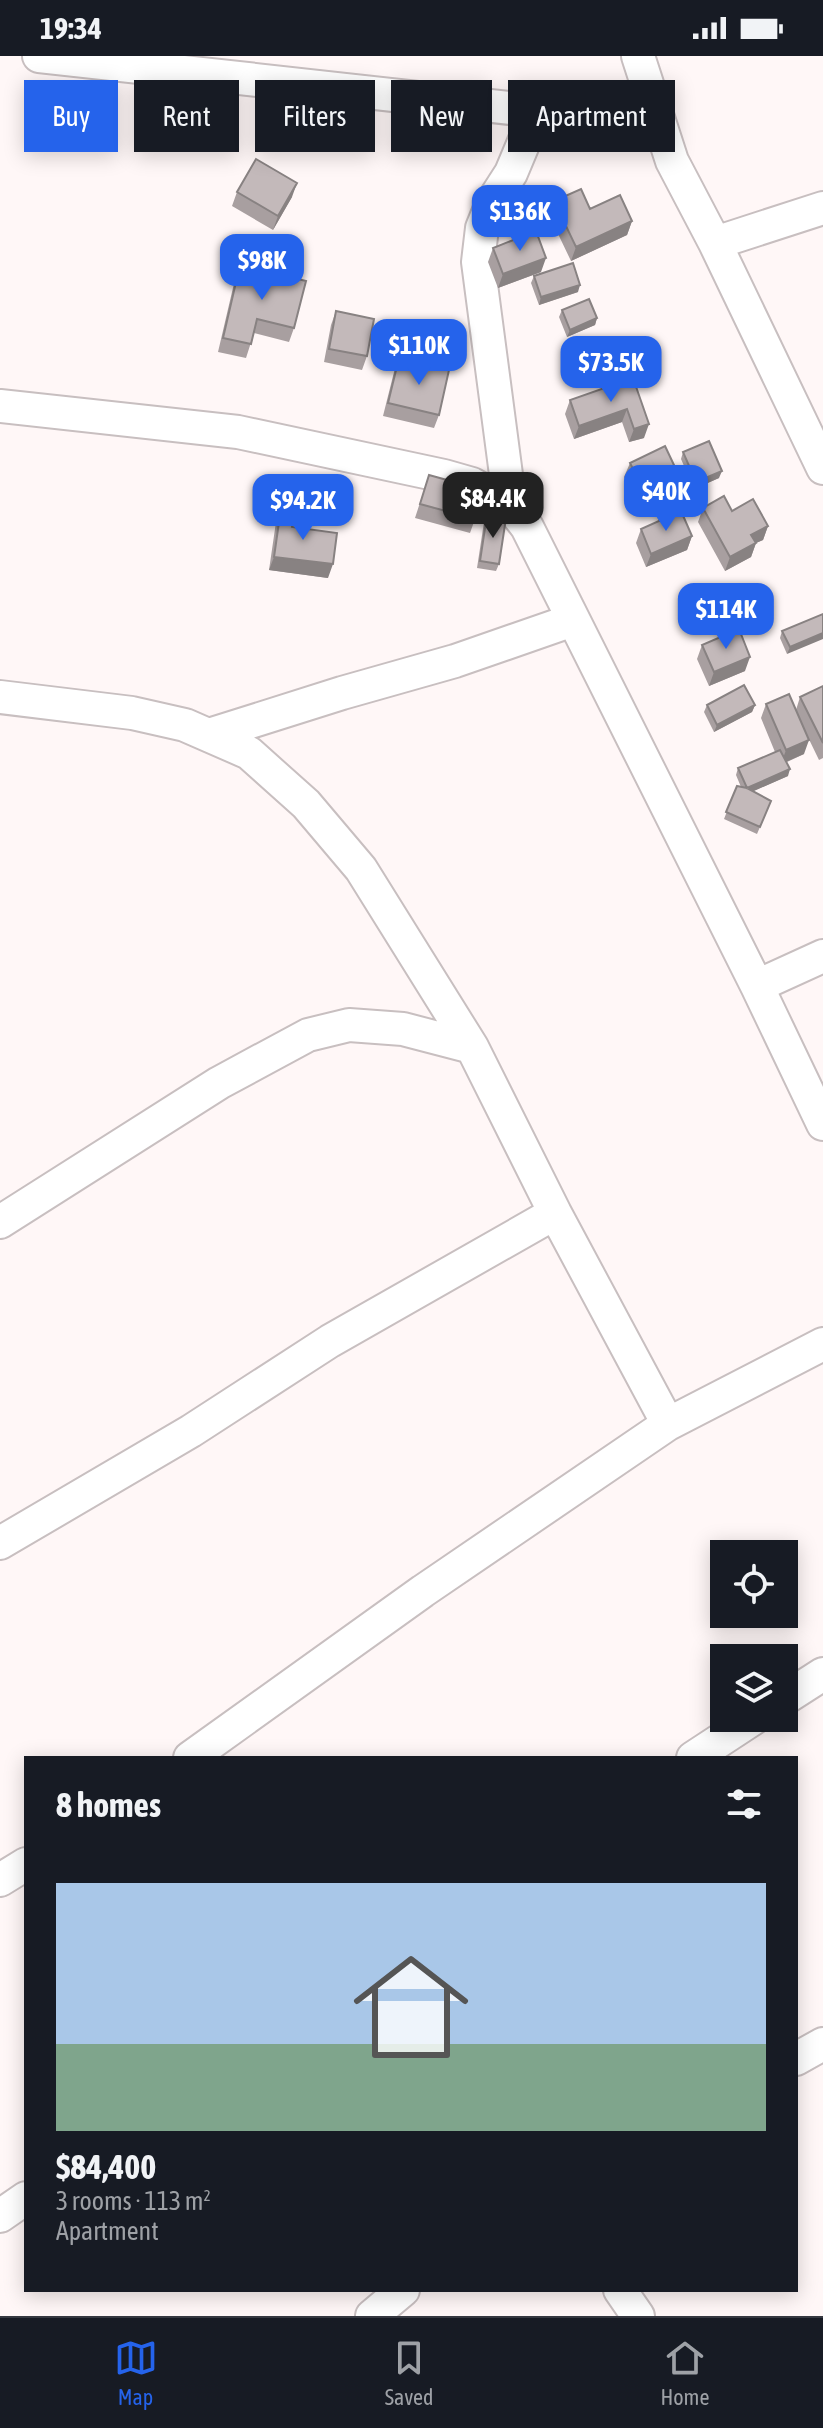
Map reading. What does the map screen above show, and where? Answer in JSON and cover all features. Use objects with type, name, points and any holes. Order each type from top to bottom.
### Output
[{"type":"street","points":[[39,56],[508,108]]},
{"type":"street","points":[[638,56],[645,80]]},
{"type":"street","points":[[510,505],[478,262],[482,228],[520,152]]},
{"type":"street","points":[[669,152],[823,468]]},
{"type":"street","points":[[715,243],[823,208]]},
{"type":"street","points":[[0,406],[238,432],[444,476],[472,484],[510,505],[527,527],[823,1124]]},
{"type":"street","points":[[209,735],[455,661],[573,620]]},
{"type":"street","points":[[0,697],[132,713],[185,725],[249,753],[306,804],[361,869],[472,1047],[555,1213],[668,1424]]},
{"type":"street","points":[[757,986],[823,956]]},
{"type":"street","points":[[0,1222],[219,1083],[308,1035],[349,1025],[403,1029],[472,1047]]},
{"type":"street","points":[[0,1543],[191,1431],[330,1341],[555,1213]]},
{"type":"street","points":[[207,1753],[423,1591],[668,1424],[823,1344]]},
{"type":"street","points":[[798,1690],[823,1674]]},
{"type":"street","points":[[696,1756],[733,1732]]},
{"type":"street","points":[[0,1880],[24,1865]]},
{"type":"street","points":[[798,2058],[823,2044]]},
{"type":"street","points":[[0,2216],[24,2199]]},
{"type":"street","points":[[372,2316],[401,2292]]},
{"type":"street","points":[[621,2292],[638,2316]]},
{"type":"building","points":[[256,159],[297,183],[278,216],[237,192]]},
{"type":"building","points":[[581,189],[590,209],[620,195],[632,221],[576,247],[554,201]]},
{"type":"building","points":[[536,231],[546,258],[503,274],[493,248]]},
{"type":"building","points":[[573,263],[580,285],[541,297],[534,276]]},
{"type":"building","points":[[240,265],[306,281],[294,328],[257,319],[251,344],[223,338]]},
{"type":"building","points":[[589,299],[597,318],[570,330],[562,310]]},
{"type":"building","points":[[336,311],[374,319],[367,356],[329,349]]},
{"type":"building","points":[[399,358],[449,370],[439,415],[388,403]]},
{"type":"building","points":[[633,378],[649,424],[634,429],[627,409],[579,426],[570,400]]},
{"type":"building","points":[[709,441],[722,471],[696,482],[683,452]]},
{"type":"building","points":[[665,446],[690,499],[666,511],[653,484],[643,489],[630,463]]},
{"type":"building","points":[[429,475],[483,490],[475,519],[420,504]]},
{"type":"building","points":[[724,496],[732,511],[753,499],[768,526],[751,535],[756,543],[730,557],[703,508]]},
{"type":"building","points":[[281,508],[294,510],[292,527],[337,533],[333,564],[274,557]]},
{"type":"building","points":[[681,511],[692,536],[651,554],[641,529]]},
{"type":"building","points":[[487,515],[506,518],[499,564],[480,561]]},
{"type":"building","points":[[823,614],[823,633],[790,647],[782,631]]},
{"type":"building","points":[[739,629],[750,657],[714,672],[702,645]]},
{"type":"building","points":[[744,685],[755,705],[717,725],[707,705]]},
{"type":"building","points":[[823,686],[823,743],[800,697]]},
{"type":"building","points":[[789,694],[809,740],[786,750],[766,704]]},
{"type":"building","points":[[780,750],[790,769],[747,788],[738,768]]},
{"type":"building","points":[[737,786],[771,801],[760,827],[726,812]]}]
